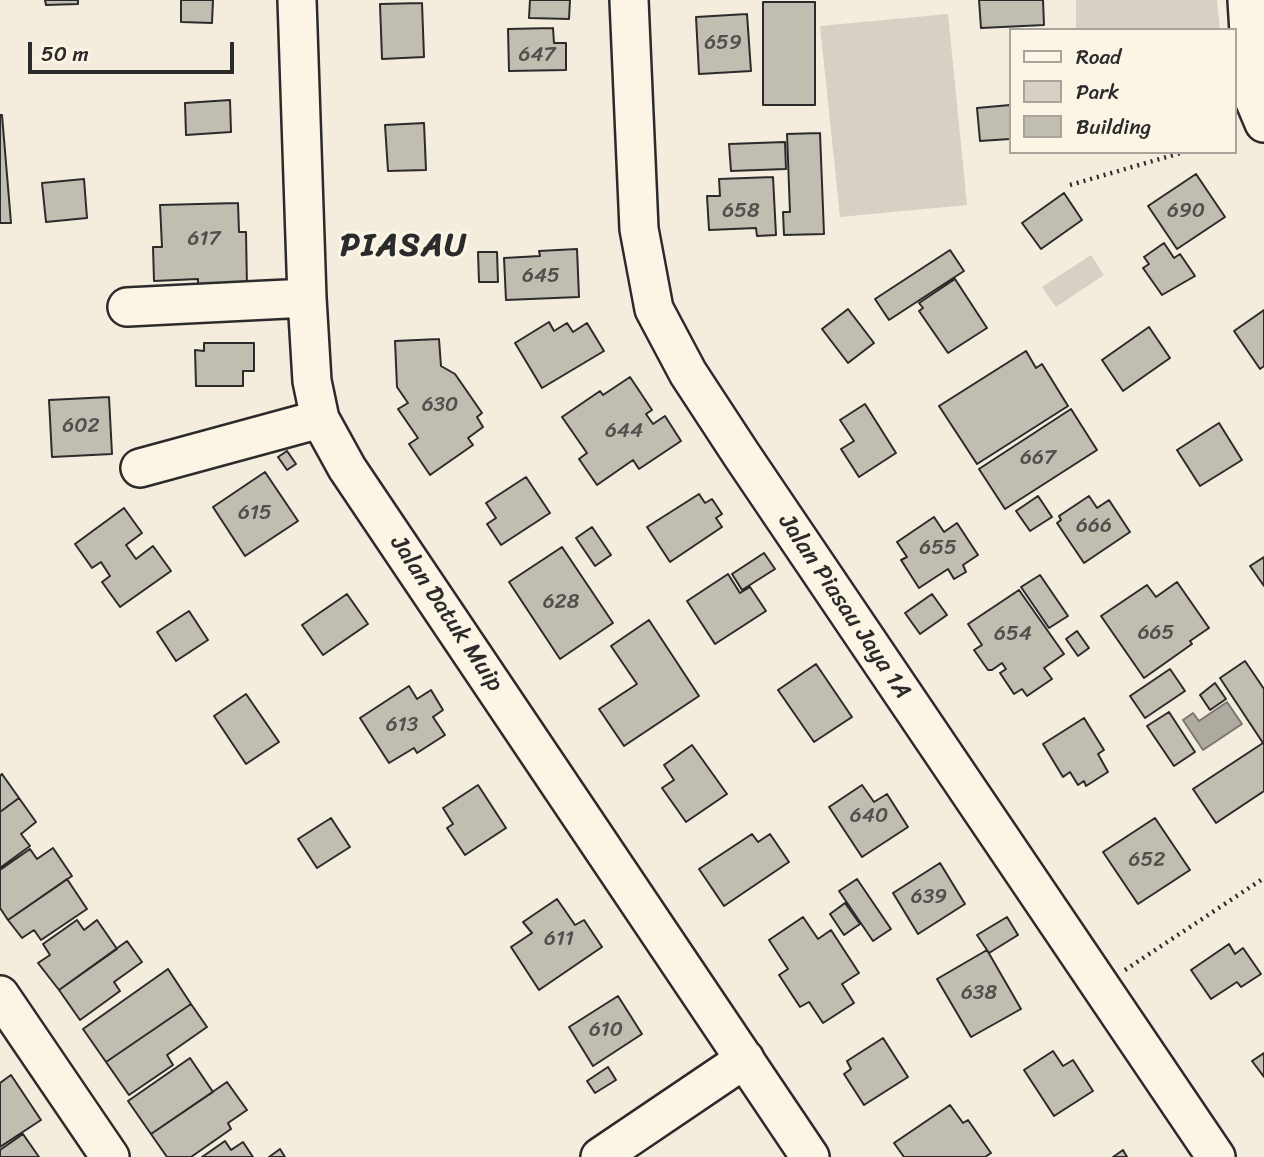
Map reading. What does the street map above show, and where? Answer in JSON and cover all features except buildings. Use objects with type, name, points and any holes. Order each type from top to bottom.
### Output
[{"type":"street","name":"Jalan Datuk Muip","points":[[297,0],[307,298],[312,381],[320,419],[347,468],[810,1157]]},
{"type":"street","name":"Jalan Piasau Jaya 1A","points":[[629,0],[639,229],[654,309],[688,373],[741,454],[1216,1157]]},
{"type":"street","points":[[1247,0],[1253,97],[1264,123]]},
{"type":"street","points":[[127,307],[307,298]]},
{"type":"street","points":[[140,468],[320,419]]},
{"type":"street","points":[[0,995],[110,1157]]},
{"type":"street","points":[[600,1157],[745,1059]]},
{"type":"path","points":[[1070,186],[1177,154]]},
{"type":"path","points":[[1101,986],[1264,878]]},
{"type":"green space","points":[[1076,0],[1217,0],[1220,28],[1076,28]]},
{"type":"green space","points":[[948,14],[967,205],[840,217],[820,26]]},
{"type":"green space","points":[[1091,255],[1104,275],[1056,307],[1042,287]]},
{"type":"shaded area","points":[[1227,702],[1242,724],[1203,750],[1183,720],[1193,713],[1199,721]]},
{"type":"district","name":"PIASAU","points":[[404,247]]}]
